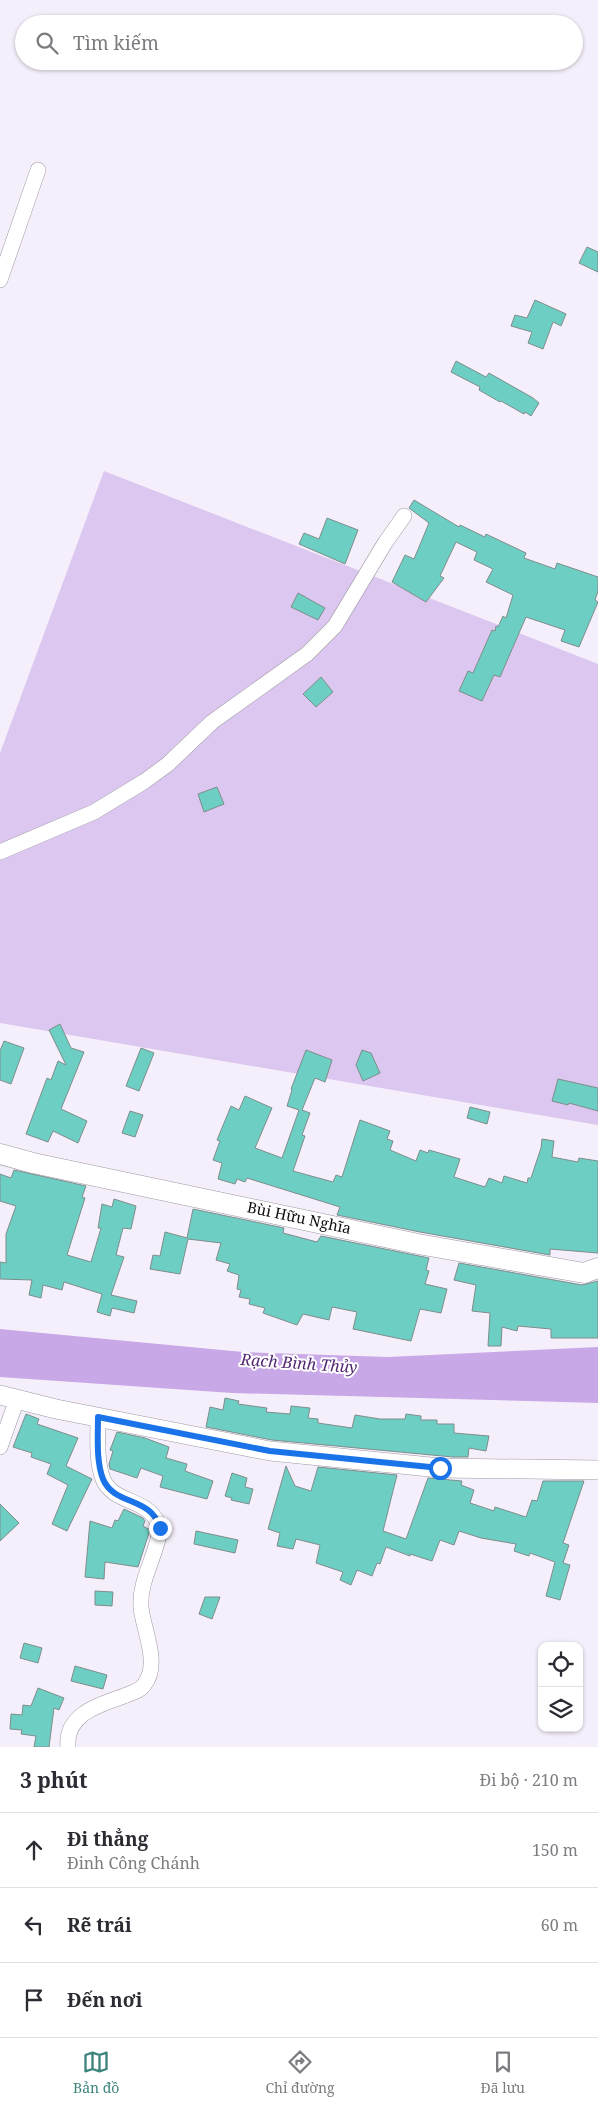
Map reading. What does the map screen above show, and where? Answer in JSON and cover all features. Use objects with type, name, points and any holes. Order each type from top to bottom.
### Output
[{"type":"main road","name":"Bùi Hữu Nghĩa","points":[[0,1154],[33,1163],[418,1244],[584,1272],[598,1268]]},
{"type":"street","points":[[0,280],[38,170]]},
{"type":"street","points":[[0,852],[94,812],[145,781],[168,764],[212,722],[307,654],[335,626],[385,543],[404,516]]},
{"type":"street","points":[[0,1447],[8,1397],[270,1451],[440,1468],[598,1470]]},
{"type":"street","points":[[68,1747],[69,1730],[83,1713],[140,1689],[149,1677],[151,1664],[141,1599],[160,1528],[152,1512],[120,1496],[106,1486],[98,1452],[98,1417]]},
{"type":"shaded area","points":[[104,471],[598,664],[598,1125],[0,1023],[0,753]]},
{"type":"water","name":"Rạch Bình Thủy","points":[[0,1329],[243,1352],[388,1357],[598,1347],[598,1403],[232,1393],[0,1377]]},
{"type":"building","points":[[587,247],[598,252],[598,272],[579,263]]},
{"type":"building","points":[[535,300],[566,314],[561,326],[553,322],[543,349],[528,343],[532,332],[511,326],[515,315],[527,318]]},
{"type":"building","points":[[456,361],[486,377],[489,373],[539,403],[531,416],[500,402],[479,390],[480,387],[451,372]]},
{"type":"building","points":[[414,500],[459,527],[460,525],[485,537],[486,534],[526,553],[524,558],[555,569],[557,563],[598,577],[598,591],[595,600],[598,602],[579,647],[561,641],[565,630],[526,617],[500,677],[494,675],[482,701],[459,691],[468,671],[473,673],[492,630],[495,631],[503,616],[506,618],[513,595],[486,582],[493,569],[474,560],[477,552],[456,542],[440,576],[444,578],[426,602],[392,582],[405,555],[414,559],[429,523],[409,508]]},
{"type":"building","points":[[327,518],[358,530],[345,564],[299,544],[304,533],[319,539]]},
{"type":"building","points":[[298,593],[325,608],[318,620],[291,607]]},
{"type":"building","points":[[321,677],[333,692],[316,707],[303,694]]},
{"type":"building","points":[[217,787],[224,804],[204,812],[198,794]]},
{"type":"building","points":[[60,1024],[71,1048],[84,1052],[61,1109],[87,1121],[78,1143],[53,1131],[48,1142],[26,1134],[47,1078],[51,1080],[58,1061],[66,1065],[49,1030]]},
{"type":"building","points":[[4,1041],[24,1048],[11,1084],[0,1080],[0,1051]]},
{"type":"building","points":[[141,1048],[154,1053],[139,1091],[126,1086]]},
{"type":"building","points":[[306,1050],[332,1060],[325,1082],[315,1078],[302,1110],[310,1113],[302,1135],[305,1136],[293,1171],[333,1182],[336,1175],[342,1177],[360,1120],[390,1131],[387,1139],[393,1141],[390,1150],[416,1161],[420,1150],[428,1153],[429,1150],[460,1159],[454,1177],[485,1187],[489,1178],[502,1183],[504,1176],[527,1183],[528,1178],[531,1178],[542,1139],[554,1141],[552,1157],[578,1162],[579,1158],[598,1161],[598,1253],[550,1249],[550,1255],[420,1232],[337,1215],[340,1207],[247,1178],[245,1182],[237,1179],[235,1184],[218,1179],[222,1163],[213,1160],[220,1141],[217,1140],[231,1106],[239,1110],[245,1096],[272,1108],[255,1148],[282,1158],[299,1110],[287,1106],[291,1089]]},
{"type":"building","points":[[362,1050],[371,1053],[380,1073],[363,1081],[356,1065]]},
{"type":"building","points":[[558,1079],[598,1088],[598,1111],[569,1103],[568,1105],[552,1101]]},
{"type":"building","points":[[470,1107],[490,1112],[487,1124],[467,1118]]},
{"type":"building","points":[[130,1111],[143,1115],[135,1137],[122,1133]]},
{"type":"building","points":[[14,1170],[86,1186],[82,1197],[85,1198],[67,1255],[91,1262],[101,1228],[98,1228],[102,1204],[112,1207],[114,1199],[136,1206],[131,1229],[123,1228],[116,1255],[124,1257],[111,1295],[137,1301],[134,1313],[112,1308],[110,1316],[97,1312],[102,1294],[64,1282],[62,1290],[43,1285],[41,1298],[29,1295],[32,1280],[0,1279],[0,1262],[6,1263],[6,1234],[16,1206],[0,1201],[0,1174],[11,1178]]},
{"type":"building","points":[[193,1209],[284,1228],[283,1233],[317,1242],[321,1236],[429,1258],[426,1270],[429,1271],[425,1284],[447,1289],[441,1313],[420,1309],[411,1341],[353,1329],[357,1312],[332,1307],[329,1320],[303,1314],[297,1325],[263,1313],[265,1308],[249,1304],[250,1299],[239,1297],[241,1290],[237,1289],[239,1275],[227,1271],[230,1264],[216,1260],[221,1243],[188,1239],[180,1274],[150,1269],[153,1255],[160,1256],[165,1232],[187,1238]]},
{"type":"building","points":[[459,1263],[582,1285],[598,1281],[598,1338],[551,1338],[551,1329],[518,1326],[517,1331],[502,1327],[501,1346],[488,1346],[490,1313],[472,1311],[476,1285],[454,1280]]},
{"type":"building","points":[[225,1398],[239,1401],[238,1404],[267,1408],[266,1412],[290,1414],[291,1406],[310,1408],[308,1418],[318,1419],[318,1423],[352,1428],[355,1415],[380,1419],[405,1419],[406,1414],[421,1416],[421,1420],[437,1420],[437,1424],[454,1424],[454,1433],[489,1436],[486,1451],[469,1448],[468,1457],[272,1440],[206,1427],[210,1407],[223,1410]]},
{"type":"building","points":[[26,1414],[39,1419],[37,1424],[78,1438],[66,1466],[92,1479],[67,1531],[52,1524],[68,1485],[47,1474],[51,1464],[31,1457],[32,1453],[13,1447]]},
{"type":"building","points":[[117,1432],[145,1438],[169,1447],[166,1458],[187,1464],[185,1471],[213,1481],[207,1499],[160,1487],[163,1476],[141,1468],[137,1478],[110,1469],[109,1464],[113,1451],[110,1450]]},
{"type":"building","points":[[286,1466],[295,1486],[311,1491],[318,1467],[397,1475],[383,1531],[406,1539],[428,1478],[462,1481],[461,1485],[474,1490],[470,1503],[494,1511],[495,1507],[526,1517],[532,1500],[537,1501],[543,1481],[584,1481],[563,1543],[569,1545],[563,1563],[570,1565],[560,1600],[546,1596],[555,1562],[530,1553],[529,1556],[514,1551],[516,1544],[481,1538],[459,1531],[454,1545],[440,1540],[432,1561],[410,1554],[410,1556],[386,1547],[380,1564],[377,1563],[372,1576],[357,1570],[351,1585],[340,1580],[343,1572],[316,1563],[320,1545],[296,1539],[293,1549],[277,1546],[280,1533],[268,1529]]},
{"type":"building","points":[[232,1473],[247,1478],[245,1487],[253,1489],[249,1504],[231,1500],[232,1498],[225,1496]]},
{"type":"building","points":[[0,1504],[19,1523],[0,1541]]},
{"type":"building","points":[[124,1509],[143,1518],[145,1521],[143,1526],[150,1530],[138,1567],[105,1562],[104,1579],[85,1577],[90,1521],[112,1528],[115,1520],[118,1521]]},
{"type":"building","points":[[196,1531],[238,1540],[235,1553],[194,1544]]},
{"type":"building","points":[[95,1591],[113,1592],[112,1606],[95,1605]]},
{"type":"building","points":[[205,1597],[220,1597],[212,1619],[199,1614]]},
{"type":"building","points":[[24,1643],[42,1648],[38,1663],[20,1658]]},
{"type":"building","points":[[75,1666],[107,1675],[103,1689],[71,1681]]},
{"type":"building","points":[[38,1688],[64,1698],[59,1710],[54,1708],[49,1747],[34,1747],[36,1736],[21,1734],[22,1730],[10,1729],[11,1714],[22,1715],[23,1705],[31,1706]]},
{"type":"route","points":[[160,1528],[152,1512],[120,1496],[106,1486],[98,1452],[98,1417],[270,1451],[440,1468]]}]
